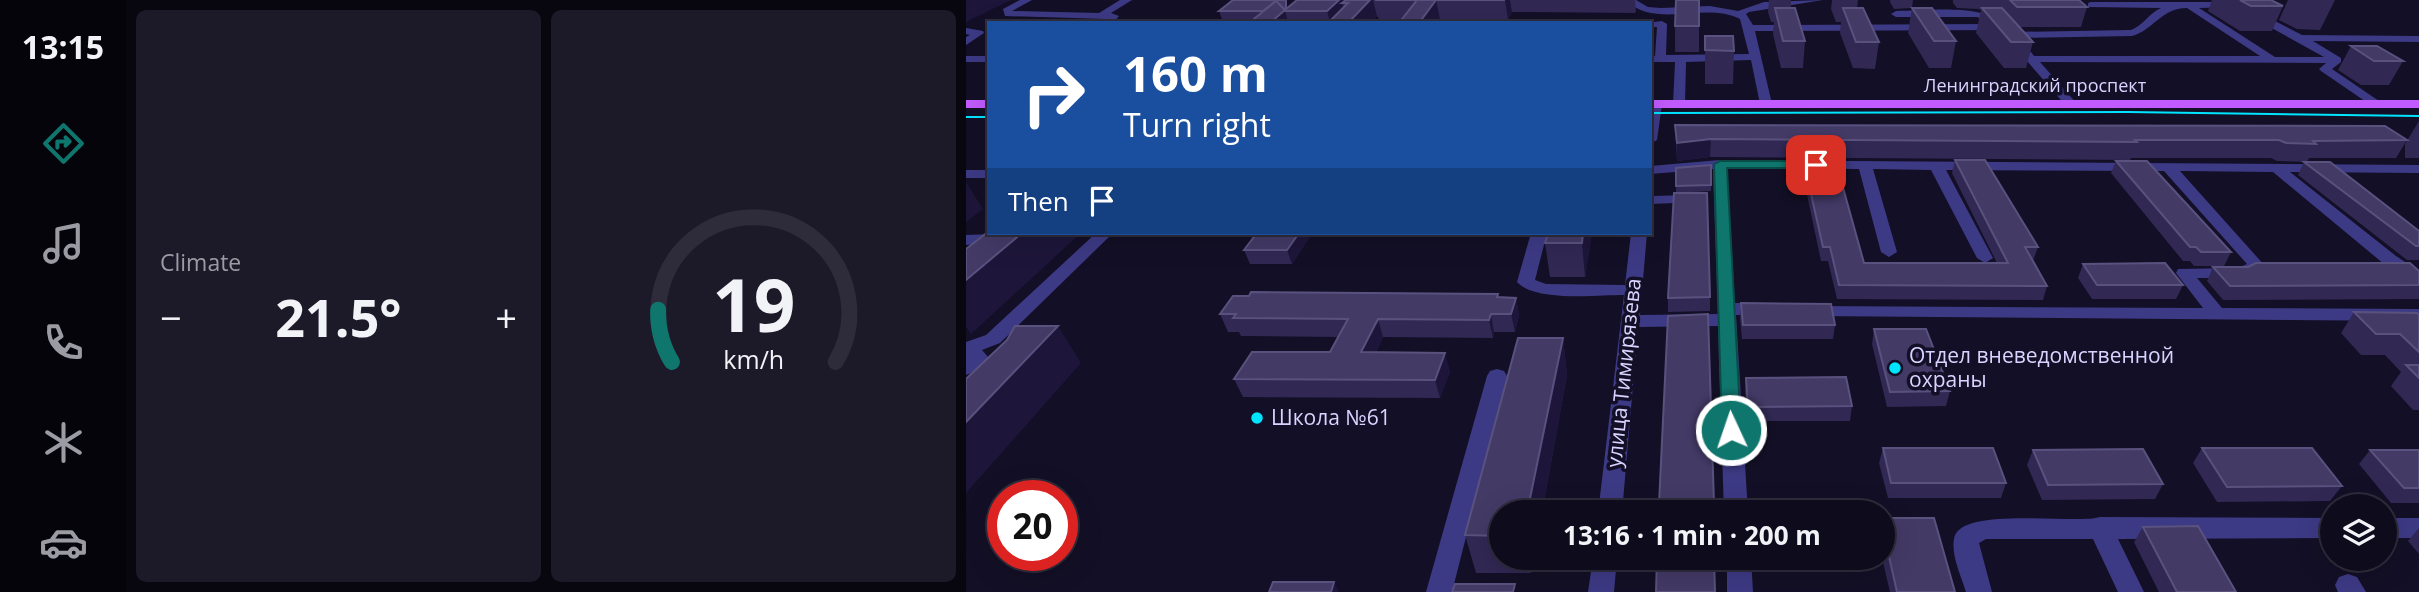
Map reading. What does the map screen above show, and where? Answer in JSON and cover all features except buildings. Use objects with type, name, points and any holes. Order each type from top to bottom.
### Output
[{"type":"main road","points":[[966,104],[987,104]]},
{"type":"main road","name":"Ленинградский проспект","points":[[1653,104],[2419,104]]},
{"type":"street","points":[[1027,0],[1006,11],[1008,14],[1019,15],[1106,18],[1127,0]]},
{"type":"street","points":[[1630,0],[1651,11],[1711,10],[1740,14],[1750,6],[1801,4],[1818,0]]},
{"type":"street","points":[[2091,5],[2149,3],[2188,6],[2231,3],[2300,38],[2337,61]]},
{"type":"street","points":[[1749,28],[2132,33],[2142,30],[2154,15],[2175,5]]},
{"type":"street","points":[[2188,6],[2273,60]]},
{"type":"street","points":[[1740,14],[1749,28],[1766,104]]},
{"type":"street","points":[[1896,14],[1977,14],[1998,21],[2071,104]]},
{"type":"street","points":[[2255,15],[2280,15]]},
{"type":"street","points":[[1652,24],[1662,24],[1655,59],[1756,57]]},
{"type":"street","points":[[966,31],[979,33],[966,42]]},
{"type":"street","points":[[2300,38],[2419,39]]},
{"type":"street","points":[[1679,104],[1681,58]]},
{"type":"street","points":[[966,59],[987,59]]},
{"type":"street","points":[[2031,59],[2337,61]]},
{"type":"street","points":[[2337,61],[2325,69],[2375,104]]},
{"type":"street","points":[[1720,164],[1735,500]]},
{"type":"street","points":[[1652,170],[1720,164],[2419,169]]},
{"type":"street","points":[[1865,165],[1889,252]]},
{"type":"street","points":[[1936,165],[1985,258]]},
{"type":"street","points":[[2167,166],[2257,266],[2241,272],[2184,273],[2217,313]]},
{"type":"street","points":[[2274,166],[2389,260],[2419,279]]},
{"type":"street","points":[[966,174],[987,174]]},
{"type":"street","points":[[1652,200],[1722,198]]},
{"type":"street","points":[[970,356],[993,339],[1103,235]]},
{"type":"street","points":[[1538,235],[1525,282],[1544,289],[1632,290]]},
{"type":"street","name":"улица Тимирязева","points":[[1611,500],[1639,235]]},
{"type":"street","points":[[970,247],[997,236]]},
{"type":"street","points":[[1630,321],[1788,309],[2419,315]]},
{"type":"street","points":[[970,356],[1002,357]]},
{"type":"street","points":[[1438,592],[1497,376]]},
{"type":"street","points":[[2100,527],[2131,592]]},
{"type":"street","points":[[1979,592],[1968,557],[1966,538],[1983,529],[2320,528]]},
{"type":"street","points":[[2397,528],[2419,528]]},
{"type":"street","points":[[1601,592],[1604,570]]},
{"type":"street","points":[[1739,570],[1740,592]]},
{"type":"tram line","points":[[1652,113],[2128,112],[2419,116]]},
{"type":"tram line","points":[[966,117],[987,117]]},
{"type":"place","name":"Отдел вневедомственной охраны","points":[[1895,368]]},
{"type":"place","name":"Школа №61","points":[[1257,418]]},
{"type":"route","points":[[1731,430],[1720,164],[1816,165]]}]
